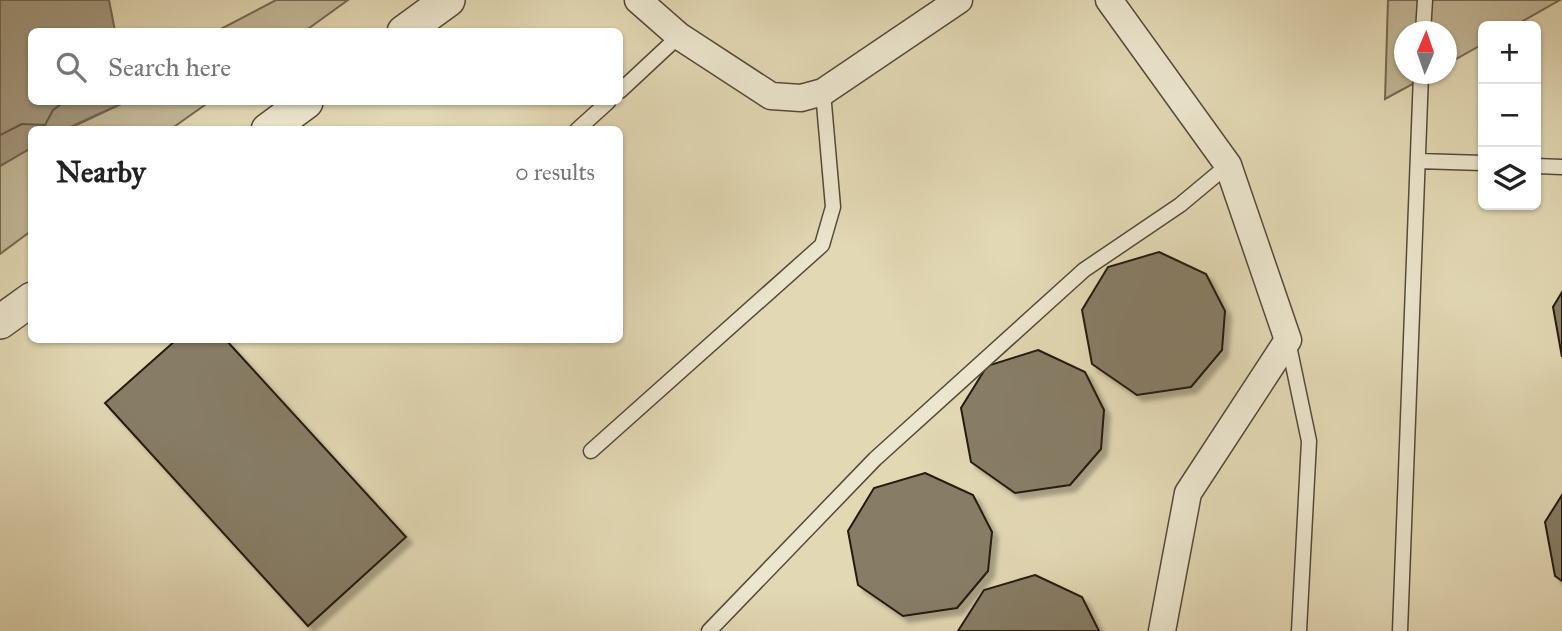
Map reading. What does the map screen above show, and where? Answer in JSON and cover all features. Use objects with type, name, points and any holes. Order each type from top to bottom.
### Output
[{"type":"street","points":[[410,28],[448,0]]},
{"type":"street","points":[[638,0],[679,36],[771,96],[801,99],[823,92],[960,0]]},
{"type":"street","points":[[1109,0],[1228,165],[1288,340],[1188,493],[1162,631]]},
{"type":"street","points":[[273,126],[302,105]]},
{"type":"street","points":[[0,322],[28,302]]},
{"type":"lane","points":[[1424,21],[1425,0]]},
{"type":"lane","points":[[623,88],[679,36]]},
{"type":"lane","points":[[1400,631],[1422,84]]},
{"type":"lane","points":[[591,451],[822,245],[833,206],[823,92]]},
{"type":"lane","points":[[582,126],[605,105]]},
{"type":"lane","points":[[1418,161],[1478,163]]},
{"type":"lane","points":[[709,631],[875,459],[1044,306],[1084,271],[1180,205],[1228,165]]},
{"type":"lane","points":[[1541,166],[1562,167]]},
{"type":"lane","points":[[1288,340],[1309,441],[1299,631]]},
{"type":"shaded area","points":[[276,0],[348,0],[309,28],[223,28]]},
{"type":"shaded area","points":[[1388,0],[1560,0],[1523,21],[1478,21],[1478,47],[1457,58],[1457,21],[1394,21],[1394,84],[1413,84],[1385,99]]},
{"type":"shaded area","points":[[119,105],[205,105],[175,126],[74,126]]},
{"type":"shaded area","points":[[28,150],[28,233],[0,254],[0,166]]},
{"type":"water","points":[[0,0],[109,0],[114,28],[28,28],[28,105],[118,105],[73,126],[28,126],[28,150],[0,166]]},
{"type":"building","points":[[1159,252],[1206,274],[1225,311],[1222,350],[1191,387],[1137,395],[1092,364],[1082,310],[1108,267]]},
{"type":"building","points":[[1562,292],[1562,357],[1553,307]]},
{"type":"building","points":[[173,343],[229,343],[406,537],[308,626],[105,403]]},
{"type":"building","points":[[1038,350],[1085,372],[1104,410],[1101,449],[1070,485],[1015,493],[971,462],[961,408],[987,366]]},
{"type":"building","points":[[925,473],[973,495],[992,532],[988,571],[957,608],[903,616],[858,585],[848,531],[874,488]]},
{"type":"building","points":[[1562,495],[1562,581],[1555,576],[1545,522]]},
{"type":"building","points":[[1035,575],[1082,597],[1099,631],[958,631],[984,590]]}]
